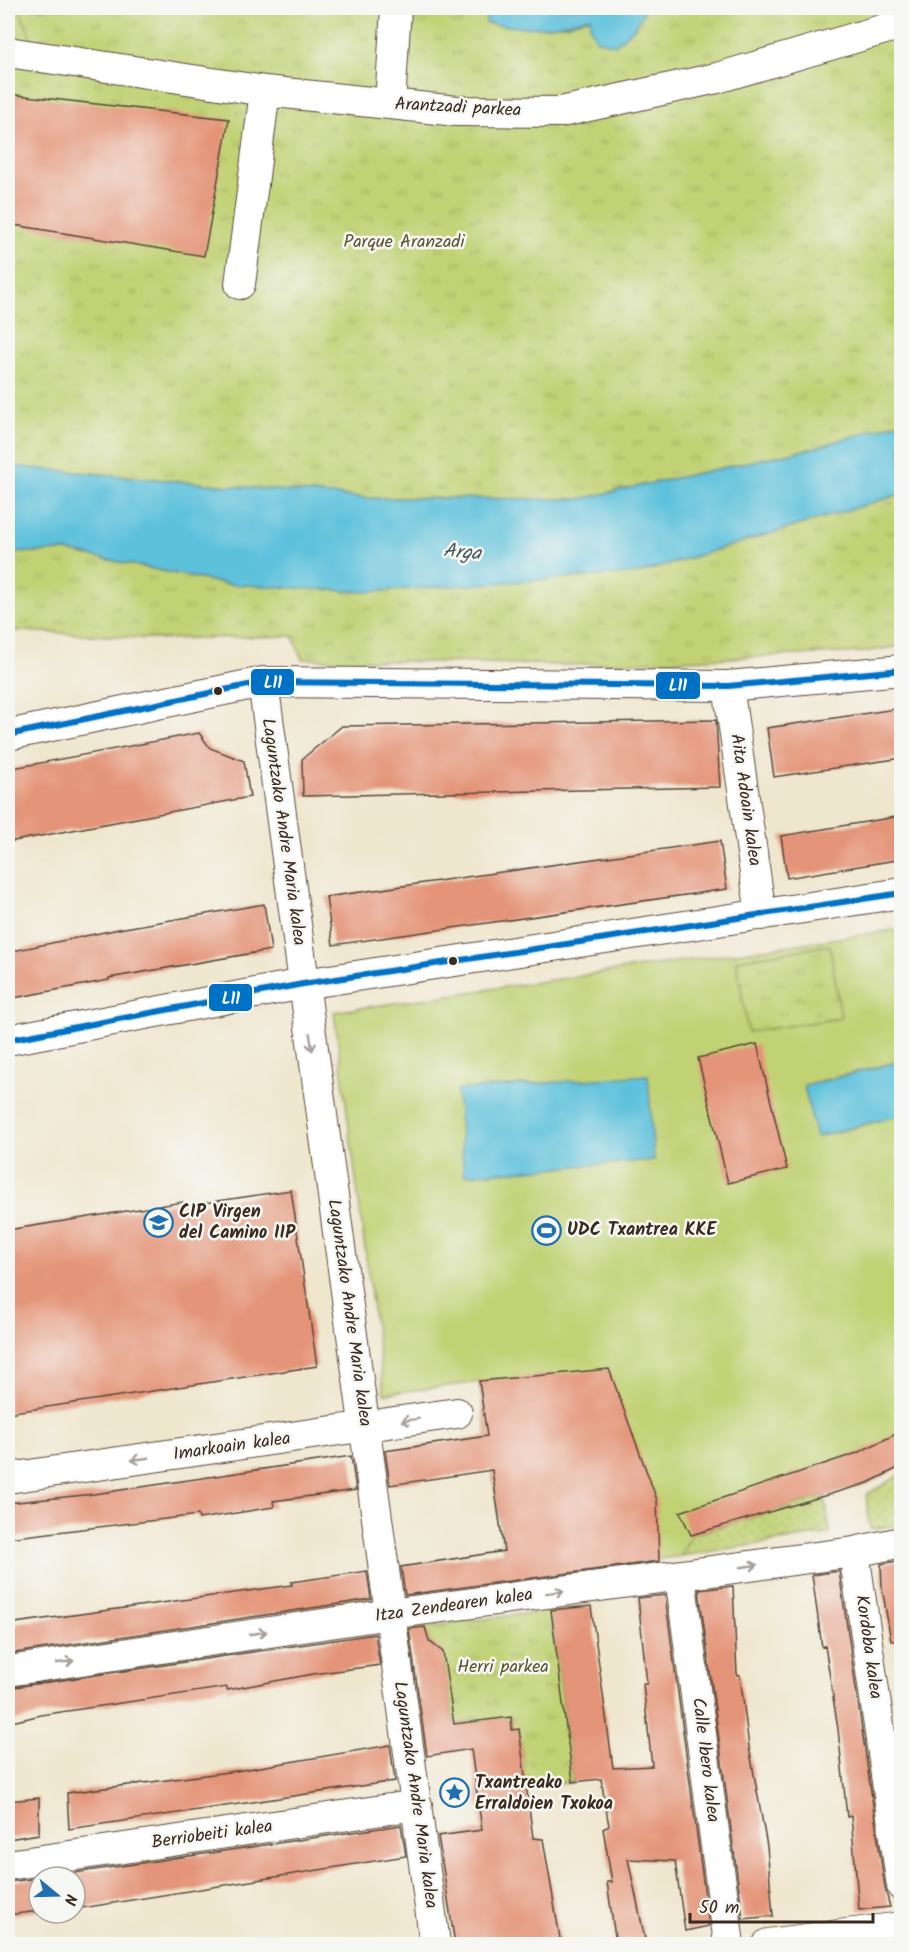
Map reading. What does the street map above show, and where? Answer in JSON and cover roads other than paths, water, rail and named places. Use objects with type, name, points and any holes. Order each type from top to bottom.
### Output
[{"type":"street","points":[[390,104],[396,8]]},
{"type":"street","name":"Arantzadi parkea","points":[[8,52],[265,91],[457,111],[561,112],[717,78],[902,24]]},
{"type":"street","points":[[240,284],[265,91]]},
{"type":"street","points":[[8,735],[263,682],[728,686],[902,670]]},
{"type":"street","name":"Laguntzako Andre Maria kalea","points":[[263,682],[303,984],[393,1613],[435,1944]]},
{"type":"street","name":"Aita Adoain kalea","points":[[728,686],[761,915]]},
{"type":"street","points":[[8,1040],[303,984],[902,893]]},
{"type":"street","name":"Imarkoain kalea","points":[[8,1478],[368,1435],[457,1413]]},
{"type":"street","name":"Itza Zendearen kalea","points":[[8,1671],[393,1613],[854,1552],[902,1542]]},
{"type":"street","name":"Kordoba kalea","points":[[854,1552],[902,1886]]},
{"type":"street","name":"Calle Ibero kalea","points":[[680,1576],[729,1944]]},
{"type":"street","name":"Laguntzako Andre Maria kalea","points":[[393,1613],[445,1944]]},
{"type":"street","name":"Berriobeiti kalea","points":[[8,1865],[417,1805]]},
{"type":"street","points":[[768,1944],[902,1927]]},
{"type":"water","points":[[486,8],[646,8],[635,27],[615,45],[597,40],[590,27],[590,17],[551,26],[514,27],[486,23]]},
{"type":"water","name":"Arga","points":[[901,422],[901,494],[640,573],[365,592],[225,584],[67,551],[8,553],[8,466],[366,498],[580,499],[818,447]]},
{"type":"water","points":[[901,1061],[901,1115],[816,1137],[804,1086]]},
{"type":"water","points":[[648,1075],[654,1160],[464,1175],[457,1090]]},
{"type":"place","name":"CIP Virgen del Camino IIP","points":[[158,1222]]},
{"type":"place","name":"UDC Txantrea KKE","points":[[546,1230]]},
{"type":"place","name":"Txantreako Erraldoien Txokoa","points":[[454,1793]]},
{"type":"park label","name":"Parque Aranzadi","points":[[404,242]]},
{"type":"park label","name":"Herri parkea","points":[[503,1667]]}]
